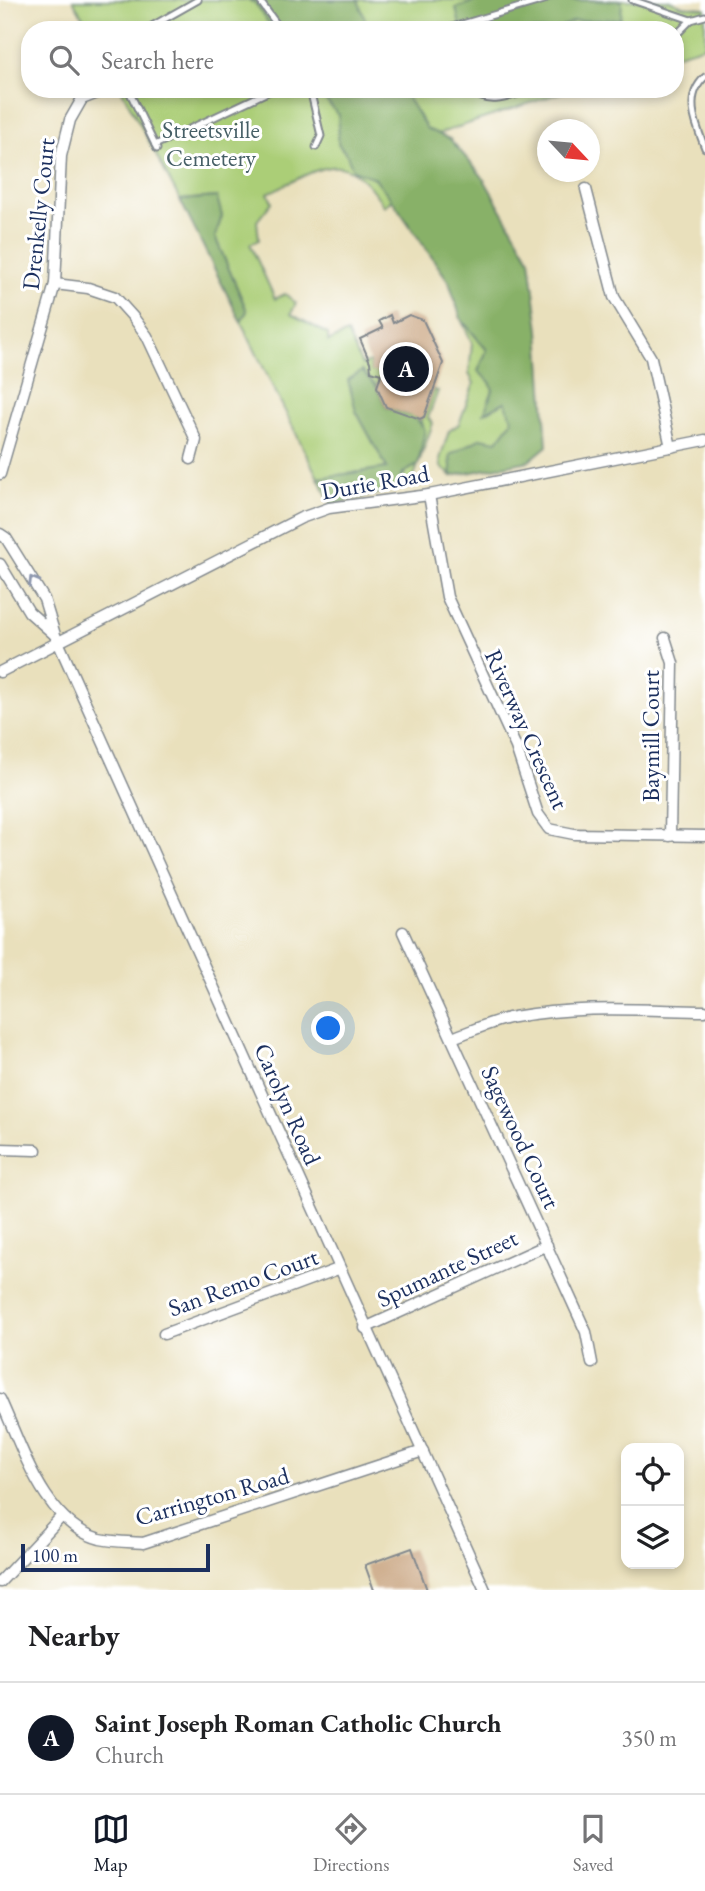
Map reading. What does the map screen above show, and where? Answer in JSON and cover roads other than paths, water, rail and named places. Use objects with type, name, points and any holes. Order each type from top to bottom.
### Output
[{"type":"street","name":"Drenkelly Court","points":[[0,474],[55,284],[64,144],[70,120],[85,98]]},
{"type":"street","points":[[586,189],[614,297],[651,358],[671,447]]},
{"type":"street","points":[[55,284],[88,288],[115,297],[133,317],[147,336],[195,440],[191,459]]},
{"type":"street","name":"Durie Road","points":[[0,672],[57,638],[302,518],[329,508],[429,495],[705,440]]},
{"type":"street","name":"Riverway Crescent","points":[[429,495],[447,597],[516,747],[538,814],[549,829],[574,834],[705,836]]},
{"type":"street","name":"Carolyn Road","points":[[0,534],[6,538],[44,599],[57,638],[338,1269],[485,1590]]},
{"type":"street","name":"Carolyn Road","points":[[0,564],[29,612],[57,638]]},
{"type":"street","name":"Baymill Court","points":[[665,638],[673,663],[670,836]]},
{"type":"street","name":"Sagewood Court","points":[[403,932],[586,1332],[592,1363]]},
{"type":"street","points":[[452,1038],[512,1017],[548,1012],[591,1009],[705,1012]]},
{"type":"street","points":[[0,1149],[36,1150]]},
{"type":"street","name":"Spumante Street","points":[[365,1328],[547,1245]]},
{"type":"street","name":"San Remo Court","points":[[163,1334],[338,1269]]},
{"type":"street","name":"Carrington Road","points":[[0,1399],[47,1499],[61,1516],[99,1539],[143,1543],[423,1451]]},
{"type":"street","points":[[0,1583],[61,1516]]},
{"type":"lane","points":[[161,21],[198,0]]},
{"type":"lane","points":[[259,0],[274,21]]},
{"type":"lane","points":[[473,21],[544,0]]},
{"type":"lane","points":[[632,0],[691,20]]},
{"type":"lane","points":[[684,27],[691,20],[705,16]]},
{"type":"lane","points":[[705,77],[695,90],[692,114],[705,148]]},
{"type":"lane","points":[[132,98],[156,147],[256,98]]},
{"type":"lane","points":[[312,98],[321,136],[316,147]]},
{"type":"lane","points":[[484,98],[505,98]]},
{"type":"place","name":"Saint Joseph Roman Catholic Church","points":[[406,369]]},
{"type":"park label","name":"Streetsville Cemetery","points":[[211,143]]}]
